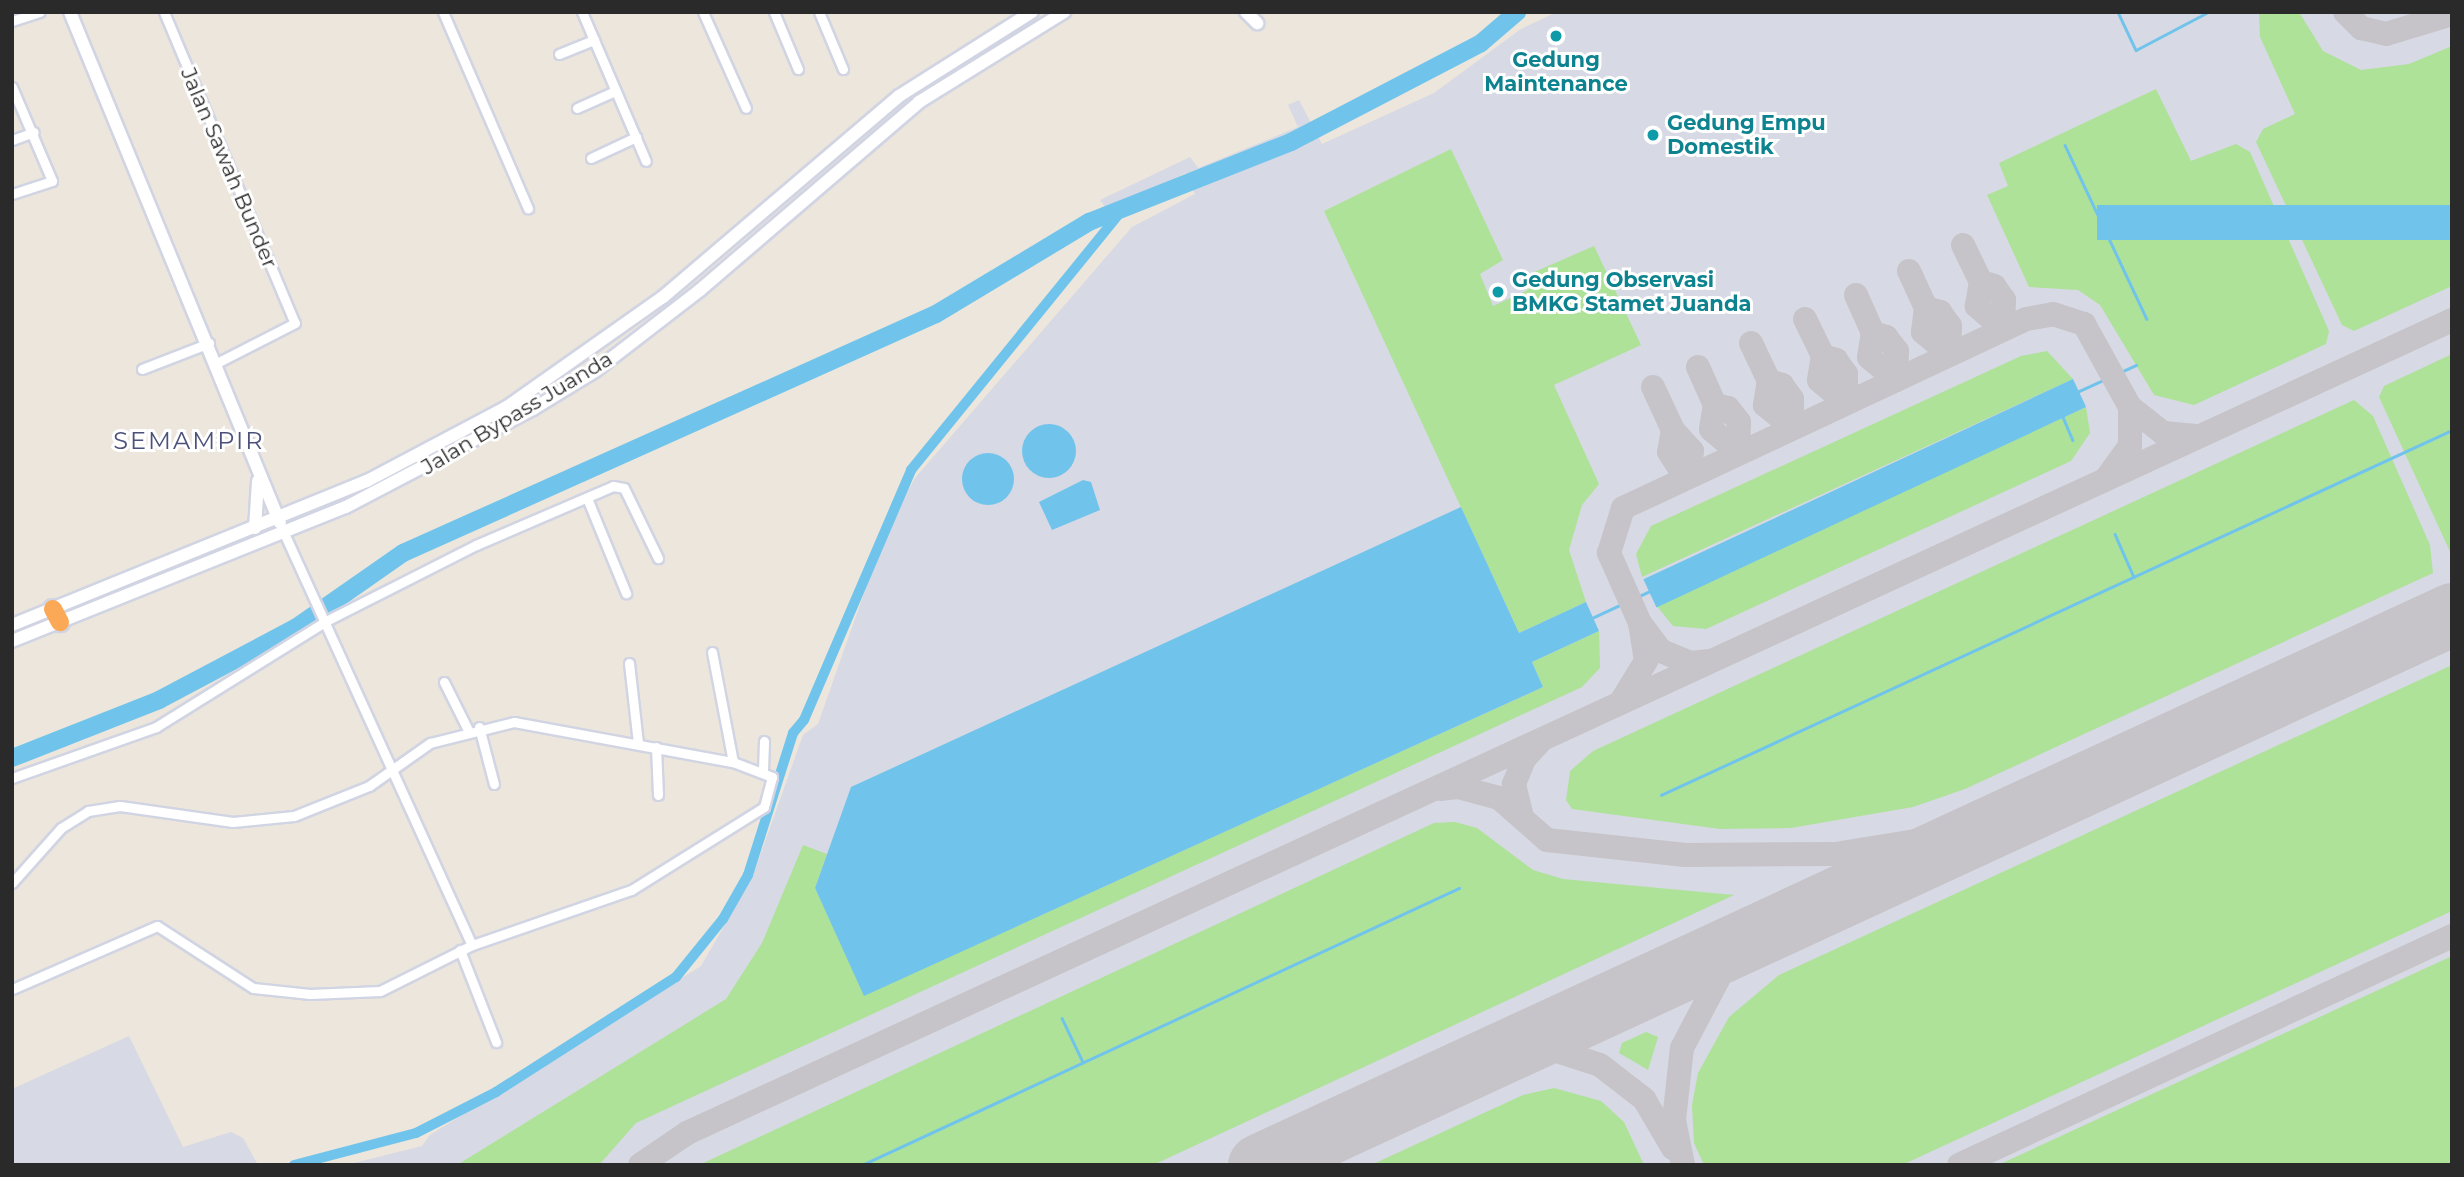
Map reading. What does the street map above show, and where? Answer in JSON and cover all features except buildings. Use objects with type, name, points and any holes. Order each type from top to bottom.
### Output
[{"type":"main road","points":[[70,12],[209,343],[258,481],[284,533]]},
{"type":"main road","name":"Jalan Bypass Juanda","points":[[12,641],[56,615],[367,481],[486,418],[580,361],[663,297],[899,96],[1032,12]]},
{"type":"main road","name":"Jalan Bypass Juanda","points":[[12,625],[56,615],[284,533],[495,430],[645,333],[919,102],[1064,12]]},
{"type":"main road","points":[[1246,12],[1258,18]]},
{"type":"main road","points":[[486,418],[495,430]]},
{"type":"main road","points":[[255,528],[258,481]]},
{"type":"street","name":"Jalan Sawah Bunder","points":[[164,12],[295,323],[217,363]]},
{"type":"street","points":[[443,12],[528,208]]},
{"type":"street","points":[[582,12],[646,161]]},
{"type":"street","points":[[703,12],[746,108]]},
{"type":"street","points":[[774,12],[798,69]]},
{"type":"street","points":[[819,12],[844,69]]},
{"type":"street","points":[[12,21],[36,13]]},
{"type":"street","points":[[559,54],[594,40]]},
{"type":"street","points":[[12,87],[34,132],[52,181],[12,194]]},
{"type":"street","points":[[577,108],[615,91]]},
{"type":"street","points":[[12,140],[34,132]]},
{"type":"street","points":[[591,158],[636,136]]},
{"type":"street","points":[[142,369],[209,343]]},
{"type":"street","points":[[12,778],[190,710],[325,619],[476,545],[622,486],[658,558]]},
{"type":"street","points":[[587,498],[626,593]]},
{"type":"street","points":[[284,533],[472,945]]},
{"type":"street","points":[[712,652],[733,762]]},
{"type":"street","points":[[629,663],[638,743]]},
{"type":"street","points":[[444,682],[468,730]]},
{"type":"street","points":[[12,882],[61,828],[88,811],[120,806],[261,821],[349,795],[430,743],[479,727],[539,722],[733,762],[771,774],[773,790],[764,807],[670,867],[596,906],[472,945],[380,991],[310,994],[242,984],[157,926],[12,989]]},
{"type":"street","points":[[479,727],[494,784]]},
{"type":"street","points":[[763,770],[764,741]]},
{"type":"street","points":[[656,747],[658,795]]},
{"type":"street","points":[[460,950],[496,1042]]},
{"type":"shaded area","points":[[1557,12],[2452,12],[2452,1165],[346,1165],[422,1146],[430,1135],[701,966],[752,878],[803,735],[818,724],[888,525],[915,478],[1132,227],[1195,194],[1186,173],[1108,211],[1100,200],[1190,157],[1198,168],[1298,127],[1288,105],[1299,100],[1322,144],[1434,93],[1521,29]]},
{"type":"shaded area","points":[[129,1036],[183,1147],[231,1132],[243,1138],[258,1165],[12,1165],[12,1089]]},
{"type":"green space","points":[[2259,12],[2299,12],[2323,51],[2361,70],[2409,64],[2452,46],[2452,286],[2354,331],[2342,325],[2256,142],[2263,129],[2295,114],[2260,37]]},
{"type":"green space","points":[[2156,89],[2191,161],[2236,144],[2250,152],[2329,331],[2326,344],[2194,405],[2154,395],[2100,305],[2078,290],[2029,287],[1987,195],[2008,186],[1999,163]]},
{"type":"green space","points":[[1451,149],[1503,260],[1480,274],[1493,306],[1528,290],[1523,277],[1594,246],[1641,345],[1554,385],[1599,484],[1582,505],[1569,550],[1586,602],[1519,633],[1324,211]]},
{"type":"green space","points":[[2047,351],[2073,379],[1642,577],[1636,554],[1651,526],[2021,356]]},
{"type":"green space","points":[[2452,354],[2452,556],[2379,397],[2384,386]]},
{"type":"green space","points":[[2354,400],[2373,416],[2430,545],[2433,573],[1965,789],[1913,807],[1791,828],[1720,829],[1572,809],[1566,800],[1570,771],[1593,751]]},
{"type":"green space","points":[[2086,407],[2090,433],[2071,461],[1706,629],[1673,626],[1656,605]]},
{"type":"green space","points":[[1599,631],[1600,668],[1582,687],[636,1123],[599,1165],[457,1165],[726,999],[762,943],[803,845],[827,854],[815,888],[865,995],[1543,687],[1532,662]]},
{"type":"green space","points":[[2452,665],[2452,911],[1902,1165],[1704,1165],[1694,1143],[1692,1105],[1698,1073],[1729,1017],[1779,975]]},
{"type":"green space","points":[[1455,822],[1477,828],[1533,870],[1563,879],[1734,895],[1153,1165],[699,1165],[1434,823]]},
{"type":"green space","points":[[2452,956],[2452,1165],[1998,1165]]},
{"type":"green space","points":[[1646,1032],[1658,1037],[1648,1070],[1619,1053],[1622,1043]]},
{"type":"green space","points":[[1554,1088],[1601,1101],[1624,1122],[1644,1165],[1371,1165],[1523,1095]]},
{"type":"water","points":[[2097,205],[2452,205],[2452,240],[2097,240]]},
{"type":"water","points":[[2073,379],[2086,407],[1657,607],[1643,579]]},
{"type":"water","points":[[1049,424],[1068,432],[1076,451],[1068,470],[1049,478],[1030,470],[1022,451],[1030,432]]},
{"type":"water","points":[[988,453],[998,455],[1006,461],[1012,469],[1012,489],[1006,497],[998,503],[988,505],[978,503],[970,497],[964,489],[962,479],[964,469],[970,461],[978,455]]},
{"type":"water","points":[[1083,480],[1091,482],[1100,510],[1052,530],[1039,502]]},
{"type":"water","points":[[1461,507],[1519,633],[1586,602],[1599,631],[1532,662],[1543,687],[864,996],[815,888],[851,787]]},
{"type":"waterway","points":[[12,758],[159,700],[297,627],[403,553],[936,314],[1089,222],[1291,142],[1481,43],[1517,12]]},
{"type":"waterway","points":[[2118,12],[2136,50],[2208,12]]},
{"type":"waterway","points":[[2065,145],[2147,319]]},
{"type":"waterway","points":[[294,1165],[416,1133],[496,1092],[676,977],[723,919],[748,875],[793,733],[804,720],[911,470],[1124,208]]},
{"type":"waterway","points":[[2075,393],[2136,365]]},
{"type":"waterway","points":[[2063,417],[2073,440]]},
{"type":"waterway","points":[[1661,795],[2452,430]]},
{"type":"waterway","points":[[2115,534],[2134,577]]},
{"type":"waterway","points":[[1590,619],[1650,591]]},
{"type":"waterway","points":[[862,1165],[1459,888]]},
{"type":"waterway","points":[[1062,1018],[1083,1062]]},
{"type":"taxiway","points":[[2345,12],[2361,28],[2386,34],[2452,14]]},
{"type":"taxiway","points":[[1963,245],[1981,282],[1994,286],[2004,300],[2003,329],[1977,306],[1981,282]]},
{"type":"taxiway","points":[[1909,271],[1926,308],[1940,312],[1950,326],[1949,354],[1923,332],[1926,308]]},
{"type":"taxiway","points":[[1856,295],[1873,333],[1886,337],[1897,351],[1896,380],[1869,357],[1873,333]]},
{"type":"taxiway","points":[[1640,623],[1609,553],[1623,508],[2026,319],[2053,314],[2084,324],[2130,407]]},
{"type":"taxiway","points":[[1805,319],[1823,356],[1836,360],[1846,374],[1846,403],[1819,380],[1823,356]]},
{"type":"taxiway","points":[[640,1165],[687,1133],[2452,320]]},
{"type":"taxiway","points":[[1751,343],[1769,381],[1782,385],[1792,399],[1792,427],[1765,405],[1769,381]]},
{"type":"taxiway","points":[[1698,367],[1715,405],[1728,408],[1739,422],[1738,452],[1711,429],[1715,405]]},
{"type":"taxiway","points":[[1653,387],[1673,430],[1692,451],[1689,475]]},
{"type":"taxiway","points":[[2108,476],[2130,446],[2130,407],[2163,433],[2196,436]]},
{"type":"taxiway","points":[[1673,430],[1669,452],[1685,477]]},
{"type":"taxiway","points":[[2444,617],[2452,618]]},
{"type":"taxiway","points":[[1622,700],[1646,661],[1640,623],[1661,651],[1690,663],[1710,661]]},
{"type":"taxiway","points":[[1522,817],[1514,784],[1524,759],[1539,743]]},
{"type":"taxiway","points":[[1440,789],[1458,787],[1499,798],[1547,840],[1685,855],[1835,854],[1983,830]]},
{"type":"taxiway","points":[[1683,1165],[1674,1120],[1682,1048],[1723,970],[1757,935]]},
{"type":"taxiway","points":[[1959,1165],[2452,936]]},
{"type":"taxiway","points":[[1498,1055],[1554,1050],[1600,1065],[1644,1099],[1673,1148]]},
{"type":"runway","points":[[1259,1165],[2452,614]]},
{"type":"place","name":"Gedung Maintenance","points":[[1556,36]]},
{"type":"place","name":"Gedung Empu Domestik","points":[[1653,135]]},
{"type":"place","name":"Gedung Observasi BMKG Stamet Juanda","points":[[1498,292]]},
{"type":"district","name":"SEMAMPIR","points":[[189,441]]}]
